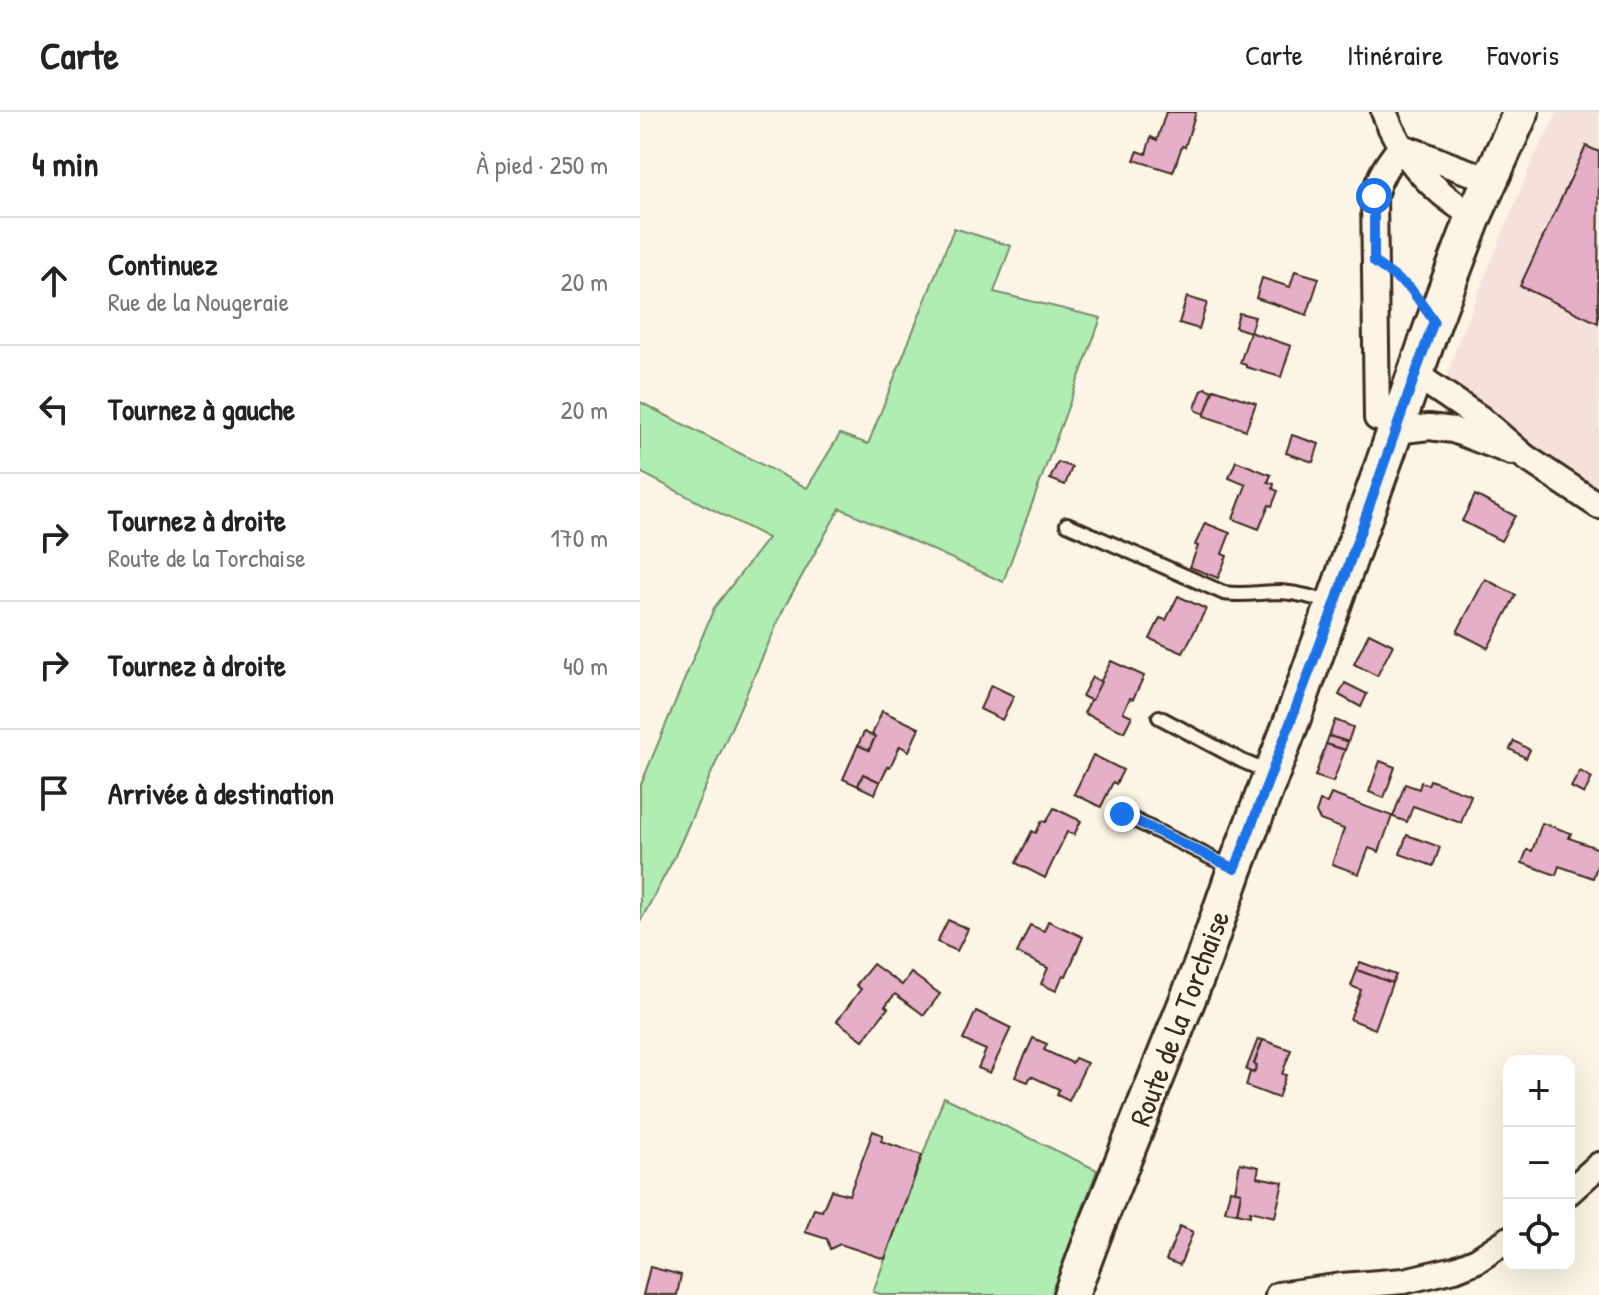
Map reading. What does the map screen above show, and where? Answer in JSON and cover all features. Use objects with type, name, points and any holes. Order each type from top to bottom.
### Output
[{"type":"main road","name":"Route de la Torchaise","points":[[1071,1295],[1203,961],[1335,604],[1386,425],[1415,374],[1474,216],[1521,112]]},
{"type":"street","points":[[1384,112],[1416,170],[1458,207],[1474,216]]},
{"type":"street","points":[[1401,147],[1472,174],[1491,178]]},
{"type":"street","points":[[1401,147],[1387,163],[1374,196],[1374,262],[1386,425],[1453,430],[1525,457]]},
{"type":"street","points":[[1415,374],[1481,419],[1525,457],[1599,506]]},
{"type":"street","points":[[1575,1187],[1599,1165]]},
{"type":"street","points":[[1278,1295],[1404,1281],[1455,1269],[1477,1260],[1503,1243]]},
{"type":"lane","points":[[1067,524],[1224,593],[1301,594],[1335,604]]},
{"type":"lane","points":[[1159,717],[1242,761],[1272,773]]},
{"type":"lane","points":[[1122,814],[1235,869]]},
{"type":"path","points":[[1374,262],[1410,288],[1434,321]]},
{"type":"shaded area","points":[[1558,112],[1599,112],[1599,521],[1438,406],[1456,348],[1533,159]]},
{"type":"green space","points":[[954,228],[1011,246],[994,292],[1101,318],[1003,582],[840,508],[784,608],[674,858],[640,922],[640,787],[714,608],[768,538],[640,472],[640,402],[807,488],[840,434],[868,444]]},
{"type":"green space","points":[[944,1097],[1097,1170],[1051,1295],[885,1295],[873,1292]]},
{"type":"building","points":[[1166,112],[1196,112],[1173,172],[1134,160],[1138,151],[1146,154],[1151,137],[1157,140]]},
{"type":"building","points":[[1586,146],[1599,152],[1598,323],[1520,286]]},
{"type":"building","points":[[1295,271],[1319,278],[1307,315],[1256,298],[1262,278],[1290,287]]},
{"type":"building","points":[[1187,297],[1207,303],[1199,329],[1179,323]]},
{"type":"building","points":[[1239,313],[1255,317],[1250,332],[1235,327]]},
{"type":"building","points":[[1250,332],[1291,346],[1281,377],[1240,363]]},
{"type":"building","points":[[1205,388],[1213,391],[1205,414],[1195,408]]},
{"type":"building","points":[[1214,389],[1256,403],[1246,430],[1204,416]]},
{"type":"building","points":[[1292,435],[1319,444],[1313,462],[1286,453]]},
{"type":"building","points":[[1236,461],[1271,475],[1268,482],[1274,484],[1273,489],[1278,491],[1259,529],[1233,519],[1246,485],[1229,478]]},
{"type":"building","points":[[1058,462],[1072,467],[1065,485],[1050,479]]},
{"type":"building","points":[[1475,495],[1515,516],[1501,541],[1462,521]]},
{"type":"building","points":[[1205,523],[1230,533],[1222,554],[1227,556],[1218,578],[1190,567]]},
{"type":"building","points":[[1485,579],[1516,595],[1488,648],[1457,632]]},
{"type":"building","points":[[1178,596],[1206,609],[1183,653],[1150,639],[1160,618],[1166,620]]},
{"type":"building","points":[[1369,633],[1393,645],[1377,676],[1354,664]]},
{"type":"building","points":[[1111,661],[1144,676],[1123,712],[1132,716],[1124,732],[1084,713]]},
{"type":"building","points":[[1092,677],[1101,682],[1090,700],[1082,696]]},
{"type":"building","points":[[1345,683],[1367,694],[1361,707],[1339,695]]},
{"type":"building","points":[[991,685],[1014,696],[1002,720],[980,709]]},
{"type":"building","points":[[882,711],[919,728],[909,751],[900,746],[880,782],[863,774],[858,786],[843,779],[858,745],[869,750]]},
{"type":"building","points":[[1335,720],[1353,727],[1348,742],[1329,736]]},
{"type":"building","points":[[864,732],[875,737],[869,750],[858,745]]},
{"type":"building","points":[[1329,736],[1348,742],[1345,750],[1326,744]]},
{"type":"building","points":[[1514,741],[1530,750],[1526,758],[1510,749]]},
{"type":"building","points":[[1326,744],[1345,750],[1333,782],[1315,776]]},
{"type":"building","points":[[1093,755],[1123,770],[1116,784],[1113,782],[1101,807],[1074,794]]},
{"type":"building","points":[[1380,761],[1395,767],[1384,798],[1369,792]]},
{"type":"building","points":[[1580,771],[1592,778],[1584,794],[1571,787]]},
{"type":"building","points":[[863,774],[880,782],[875,794],[858,786]]},
{"type":"building","points":[[1430,780],[1471,795],[1461,823],[1413,806],[1407,822],[1393,817],[1405,784],[1419,789],[1421,782],[1428,785]]},
{"type":"building","points":[[1331,794],[1392,816],[1379,852],[1369,848],[1359,874],[1332,864],[1344,829],[1320,820],[1316,813],[1320,801],[1327,803]]},
{"type":"building","points":[[1054,808],[1081,821],[1074,835],[1067,832],[1045,878],[1016,863],[1032,831],[1036,833]]},
{"type":"building","points":[[1542,823],[1571,833],[1569,838],[1599,849],[1593,878],[1559,866],[1556,875],[1522,863],[1527,850],[1532,851]]},
{"type":"building","points":[[1407,835],[1440,847],[1433,866],[1400,854]]},
{"type":"building","points":[[948,920],[968,929],[957,951],[937,942]]},
{"type":"building","points":[[1048,921],[1083,937],[1056,991],[1041,984],[1048,968],[1017,953],[1030,925],[1044,931]]},
{"type":"building","points":[[1360,962],[1396,975],[1392,983],[1357,970]]},
{"type":"building","points":[[873,964],[902,985],[911,973],[940,994],[924,1015],[895,994],[863,1040],[837,1021],[861,989],[856,985]]},
{"type":"building","points":[[1357,970],[1392,983],[1375,1029],[1350,1019],[1361,990],[1351,986]]},
{"type":"building","points":[[976,1011],[1011,1028],[990,1073],[978,1068],[986,1050],[963,1040]]},
{"type":"building","points":[[1033,1038],[1047,1044],[1044,1050],[1072,1063],[1075,1058],[1087,1063],[1069,1101],[1057,1095],[1059,1089],[1031,1076],[1028,1082],[1015,1077]]},
{"type":"building","points":[[1258,1039],[1263,1040],[1254,1073],[1246,1070]]},
{"type":"building","points":[[1263,1040],[1291,1050],[1282,1074],[1286,1075],[1278,1098],[1246,1086],[1250,1072],[1254,1073],[1257,1065],[1254,1064]]},
{"type":"building","points":[[873,1131],[883,1135],[881,1141],[922,1155],[885,1259],[840,1244],[830,1249],[827,1239],[805,1232],[814,1209],[822,1211],[831,1190],[849,1195]]},
{"type":"building","points":[[1240,1163],[1259,1167],[1257,1177],[1283,1182],[1275,1217],[1250,1211],[1250,1216],[1237,1213],[1241,1192],[1235,1191]]},
{"type":"building","points":[[1230,1190],[1241,1192],[1237,1213],[1225,1211]]},
{"type":"building","points":[[1180,1226],[1193,1232],[1180,1265],[1166,1260]]},
{"type":"building","points":[[650,1267],[681,1275],[677,1295],[643,1295]]},
{"type":"route","points":[[1122,814],[1235,869],[1335,604],[1434,321],[1410,288],[1374,262],[1374,196]]}]
